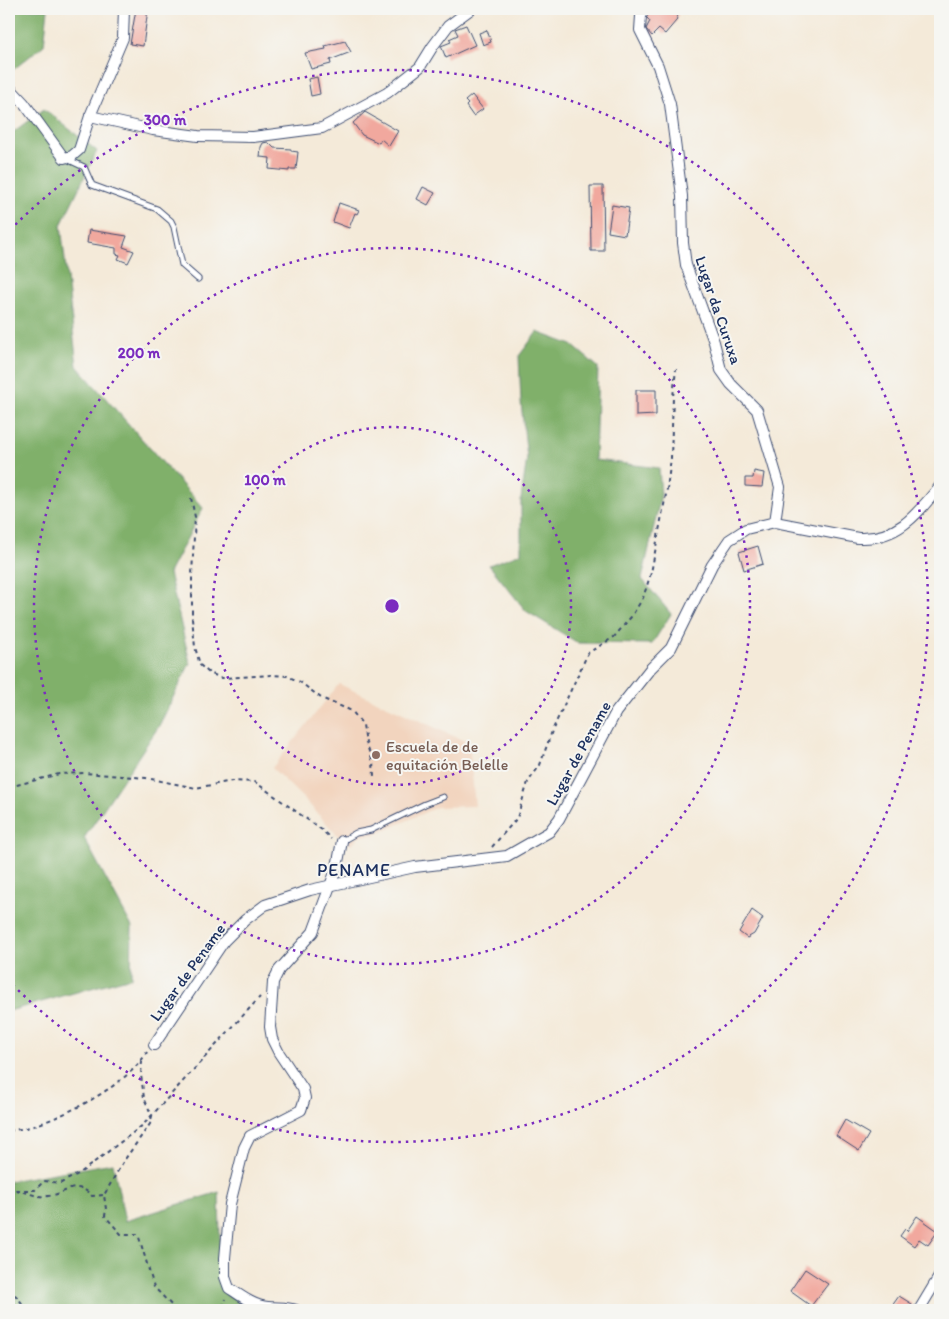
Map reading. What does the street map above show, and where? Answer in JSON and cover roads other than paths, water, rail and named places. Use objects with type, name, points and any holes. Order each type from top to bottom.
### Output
[{"type":"street","points":[[9,87],[24,103],[64,158],[72,156],[79,150],[90,116],[123,38],[124,9]]},
{"type":"street","points":[[90,116],[153,130],[198,136],[253,138],[322,128],[387,93],[420,67],[448,26],[471,9]]},
{"type":"street","name":"Lugar da Curuxa","points":[[645,9],[641,16],[640,30],[658,66],[670,104],[682,196],[683,243],[686,265],[714,342],[722,370],[731,384],[758,410],[780,487],[775,522]]},
{"type":"street","points":[[775,522],[858,538],[884,536],[901,527],[918,513],[940,486]]},
{"type":"street","name":"Lugar de Pename","points":[[154,1045],[224,941],[245,920],[265,905],[330,885],[415,867],[507,856],[549,832],[559,819],[616,712],[650,669],[671,648],[712,565],[729,540],[746,529],[775,522]]},
{"type":"street","points":[[296,1310],[255,1304],[229,1288],[226,1277],[225,1258],[230,1204],[244,1148],[250,1136],[301,1110],[305,1098],[303,1089],[272,1039],[270,1027],[273,982],[279,970],[313,932],[337,867],[341,846]]},
{"type":"street","points":[[920,1310],[940,1275]]},
{"type":"lane","points":[[64,158],[84,168],[92,185],[157,209],[171,221],[182,265],[198,279]]},
{"type":"lane","points":[[341,846],[356,833],[371,830],[443,797]]},
{"type":"place","name":"Escuela de de equitación Belelle","points":[[376,755]]},
{"type":"district","name":"PENAME","points":[[354,870]]}]
